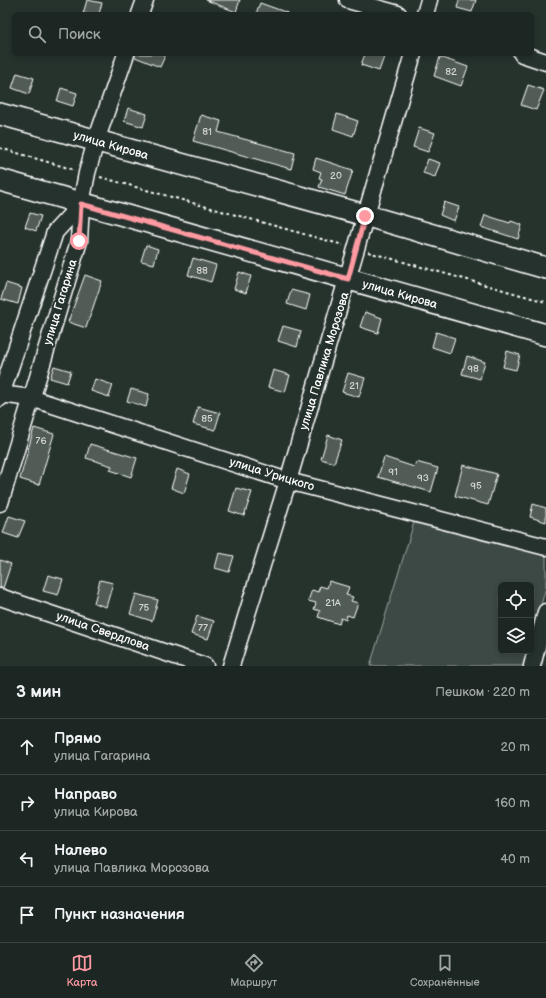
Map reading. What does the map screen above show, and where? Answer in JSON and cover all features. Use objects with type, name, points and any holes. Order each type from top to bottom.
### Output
[{"type":"main road","name":"улица Кирова","points":[[0,114],[546,268]]},
{"type":"main road","name":"улица Кирова","points":[[0,180],[546,335]]},
{"type":"street","points":[[141,12],[145,0]]},
{"type":"street","points":[[348,0],[391,12]]},
{"type":"street","points":[[426,12],[429,0]]},
{"type":"street","name":"улица Гагарина","points":[[0,502],[79,241],[81,204],[87,173],[96,141],[125,56]]},
{"type":"street","name":"улица Павлика Морозова","points":[[231,666],[288,481],[412,56]]},
{"type":"street","points":[[528,56],[546,62]]},
{"type":"street","points":[[0,395],[55,232],[81,204]]},
{"type":"street","name":"улица Урицкого","points":[[0,395],[31,398],[288,481],[546,547]]},
{"type":"street","name":"улица Свердлова","points":[[0,597],[206,666]]},
{"type":"street","points":[[532,666],[546,612]]},
{"type":"path","points":[[0,148],[546,302]]},
{"type":"shaded area","points":[[415,519],[546,554],[546,587],[534,630],[534,582],[498,582],[498,654],[527,654],[524,666],[370,666]]},
{"type":"building","points":[[87,0],[102,3],[100,12],[84,12]]},
{"type":"building","points":[[206,0],[240,0],[236,12]]},
{"type":"building","points":[[459,0],[476,0],[472,12],[457,8]]},
{"type":"building","points":[[260,3],[285,12],[257,12]]},
{"type":"building","points":[[135,56],[165,56],[160,67]]},
{"type":"building","points":[[364,56],[384,56],[379,71],[361,65]]},
{"type":"building","points":[[440,57],[468,67],[461,86],[434,76]]},
{"type":"building","points":[[17,73],[34,78],[29,94],[12,88]]},
{"type":"building","points":[[528,85],[544,90],[536,110],[521,105]]},
{"type":"building","points":[[61,88],[77,93],[73,106],[57,101]]},
{"type":"building","points":[[128,108],[147,114],[143,127],[124,121]]},
{"type":"building","points":[[337,114],[358,121],[353,136],[333,129]]},
{"type":"building","points":[[201,115],[221,121],[218,132],[295,153],[291,169],[193,141]]},
{"type":"building","points":[[419,128],[435,133],[428,152],[413,147]]},
{"type":"building","points":[[316,158],[353,170],[345,195],[319,187],[322,179],[319,178],[321,172],[313,169]]},
{"type":"building","points":[[428,159],[440,163],[435,177],[423,173]]},
{"type":"building","points":[[444,202],[459,207],[454,221],[440,215]]},
{"type":"building","points":[[30,213],[41,216],[36,231],[25,227]]},
{"type":"building","points":[[485,215],[510,223],[511,221],[522,225],[518,239],[481,227]]},
{"type":"building","points":[[146,245],[158,249],[154,264],[141,261]]},
{"type":"building","points":[[193,258],[216,265],[211,282],[188,275]]},
{"type":"building","points":[[239,272],[251,276],[246,293],[234,289]]},
{"type":"building","points":[[85,275],[102,281],[86,328],[68,322]]},
{"type":"building","points":[[6,283],[22,288],[18,304],[1,299]]},
{"type":"building","points":[[291,290],[310,295],[306,310],[287,304]]},
{"type":"building","points":[[365,312],[382,318],[378,333],[360,327]]},
{"type":"building","points":[[283,326],[301,331],[297,347],[278,341]]},
{"type":"building","points":[[436,332],[455,338],[450,353],[432,347]]},
{"type":"building","points":[[507,351],[520,355],[516,370],[503,367]]},
{"type":"building","points":[[467,356],[485,362],[480,379],[462,374]]},
{"type":"building","points":[[54,366],[71,371],[67,383],[50,378]]},
{"type":"building","points":[[273,370],[290,375],[285,392],[268,387]]},
{"type":"building","points":[[348,373],[365,378],[359,397],[342,392]]},
{"type":"building","points":[[95,379],[113,385],[109,397],[91,391]]},
{"type":"building","points":[[131,389],[149,394],[146,407],[127,401]]},
{"type":"building","points":[[198,407],[220,413],[215,430],[193,424]]},
{"type":"building","points":[[34,428],[54,434],[39,485],[20,479]]},
{"type":"building","points":[[328,435],[342,440],[334,463],[321,459]]},
{"type":"building","points":[[90,444],[137,458],[131,477],[110,470],[112,466],[86,458]]},
{"type":"building","points":[[384,457],[414,467],[416,462],[438,468],[431,492],[378,477]]},
{"type":"building","points":[[463,465],[497,474],[488,505],[455,496]]},
{"type":"building","points":[[177,469],[190,474],[184,493],[171,488]]},
{"type":"building","points":[[236,488],[252,492],[244,516],[229,511]]},
{"type":"building","points":[[533,504],[546,508],[546,522],[530,517]]},
{"type":"building","points":[[9,516],[25,521],[18,538],[3,533]]},
{"type":"building","points":[[219,553],[234,556],[229,572],[215,568]]},
{"type":"building","points":[[0,560],[11,564],[3,588],[0,588]]},
{"type":"building","points":[[48,575],[63,579],[58,595],[43,591]]},
{"type":"building","points":[[100,580],[113,583],[106,607],[94,603]]},
{"type":"building","points":[[329,581],[349,587],[346,595],[353,597],[351,601],[358,603],[353,617],[347,615],[346,620],[341,618],[339,624],[318,617],[320,611],[314,609],[316,603],[308,601],[312,590],[318,592],[320,586],[327,588]]},
{"type":"building","points":[[136,594],[158,600],[152,621],[130,614]]},
{"type":"building","points":[[197,616],[214,621],[208,639],[191,634]]},
{"type":"route","points":[[79,241],[81,204],[348,279],[365,216]]}]
